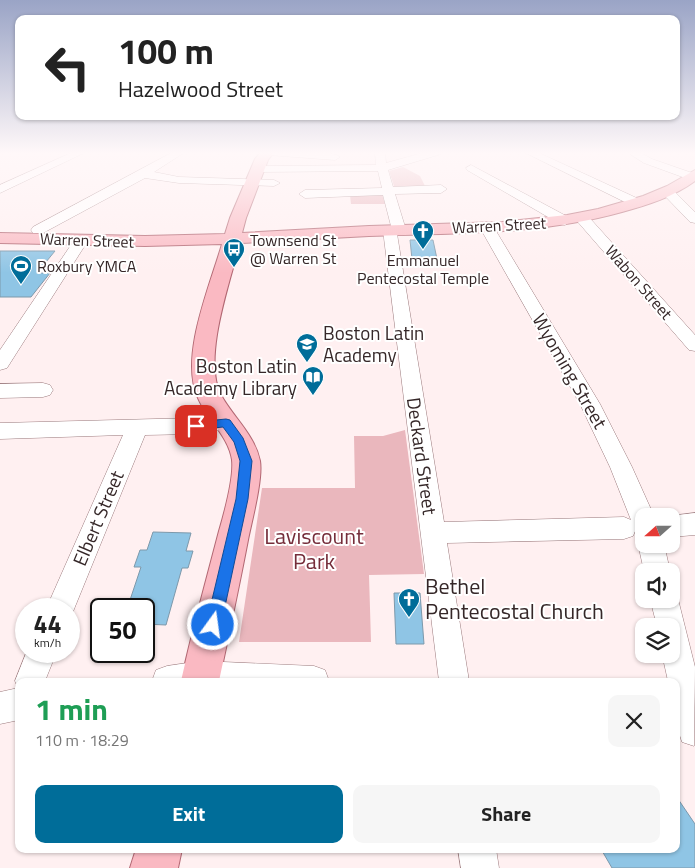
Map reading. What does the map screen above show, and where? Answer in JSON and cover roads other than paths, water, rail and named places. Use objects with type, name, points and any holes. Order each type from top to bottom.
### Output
[{"type":"main road","points":[[191,678],[230,556],[246,476],[246,461],[239,441],[226,423],[206,387],[202,355],[208,322],[241,210],[248,193]]},
{"type":"main road","name":"Warren Street","points":[[0,238],[154,241],[565,221],[637,203],[667,193]]},
{"type":"main road","name":"Warren Street","points":[[0,231],[38,230],[234,236]]},
{"type":"main road","points":[[154,868],[158,853]]},
{"type":"street","points":[[38,230],[108,193]]},
{"type":"street","points":[[305,194],[346,193]]},
{"type":"street","name":"Deckard Street","points":[[388,193],[395,230],[433,533],[454,678]]},
{"type":"street","points":[[514,193],[565,221]]},
{"type":"street","points":[[615,193],[637,203]]},
{"type":"street","points":[[669,193],[695,219]]},
{"type":"street","points":[[673,193],[686,194]]},
{"type":"street","name":"Wabon Street","points":[[582,218],[695,346]]},
{"type":"street","name":"Wyoming Street","points":[[486,226],[590,404],[621,467],[634,524]]},
{"type":"street","points":[[0,364],[82,240]]},
{"type":"street","points":[[0,391],[43,390]]},
{"type":"street","points":[[0,430],[137,428],[226,423]]},
{"type":"street","name":"Elbert Street","points":[[65,598],[137,428]]},
{"type":"street","points":[[433,533],[634,524]]},
{"type":"street","points":[[680,525],[695,524]]},
{"type":"street","points":[[31,678],[37,663]]},
{"type":"street","points":[[677,663],[680,678]]},
{"type":"street","points":[[680,681],[688,729]]},
{"type":"street","points":[[0,708],[15,705]]},
{"type":"street","points":[[478,853],[480,868]]},
{"type":"place","name":"Emmanuel Pentecostal Temple","points":[[423,250]]},
{"type":"place","name":"Townsend St @ Warren St","points":[[234,268]]},
{"type":"place","name":"Roxbury YMCA","points":[[21,285]]},
{"type":"place","name":"Boston Latin Academy","points":[[307,363]]},
{"type":"place","name":"Boston Latin Academy Library","points":[[313,396]]},
{"type":"place","name":"Bethel Pentecostal Church","points":[[409,618]]},
{"type":"park label","name":"Laviscount Park","points":[[314,548]]}]
